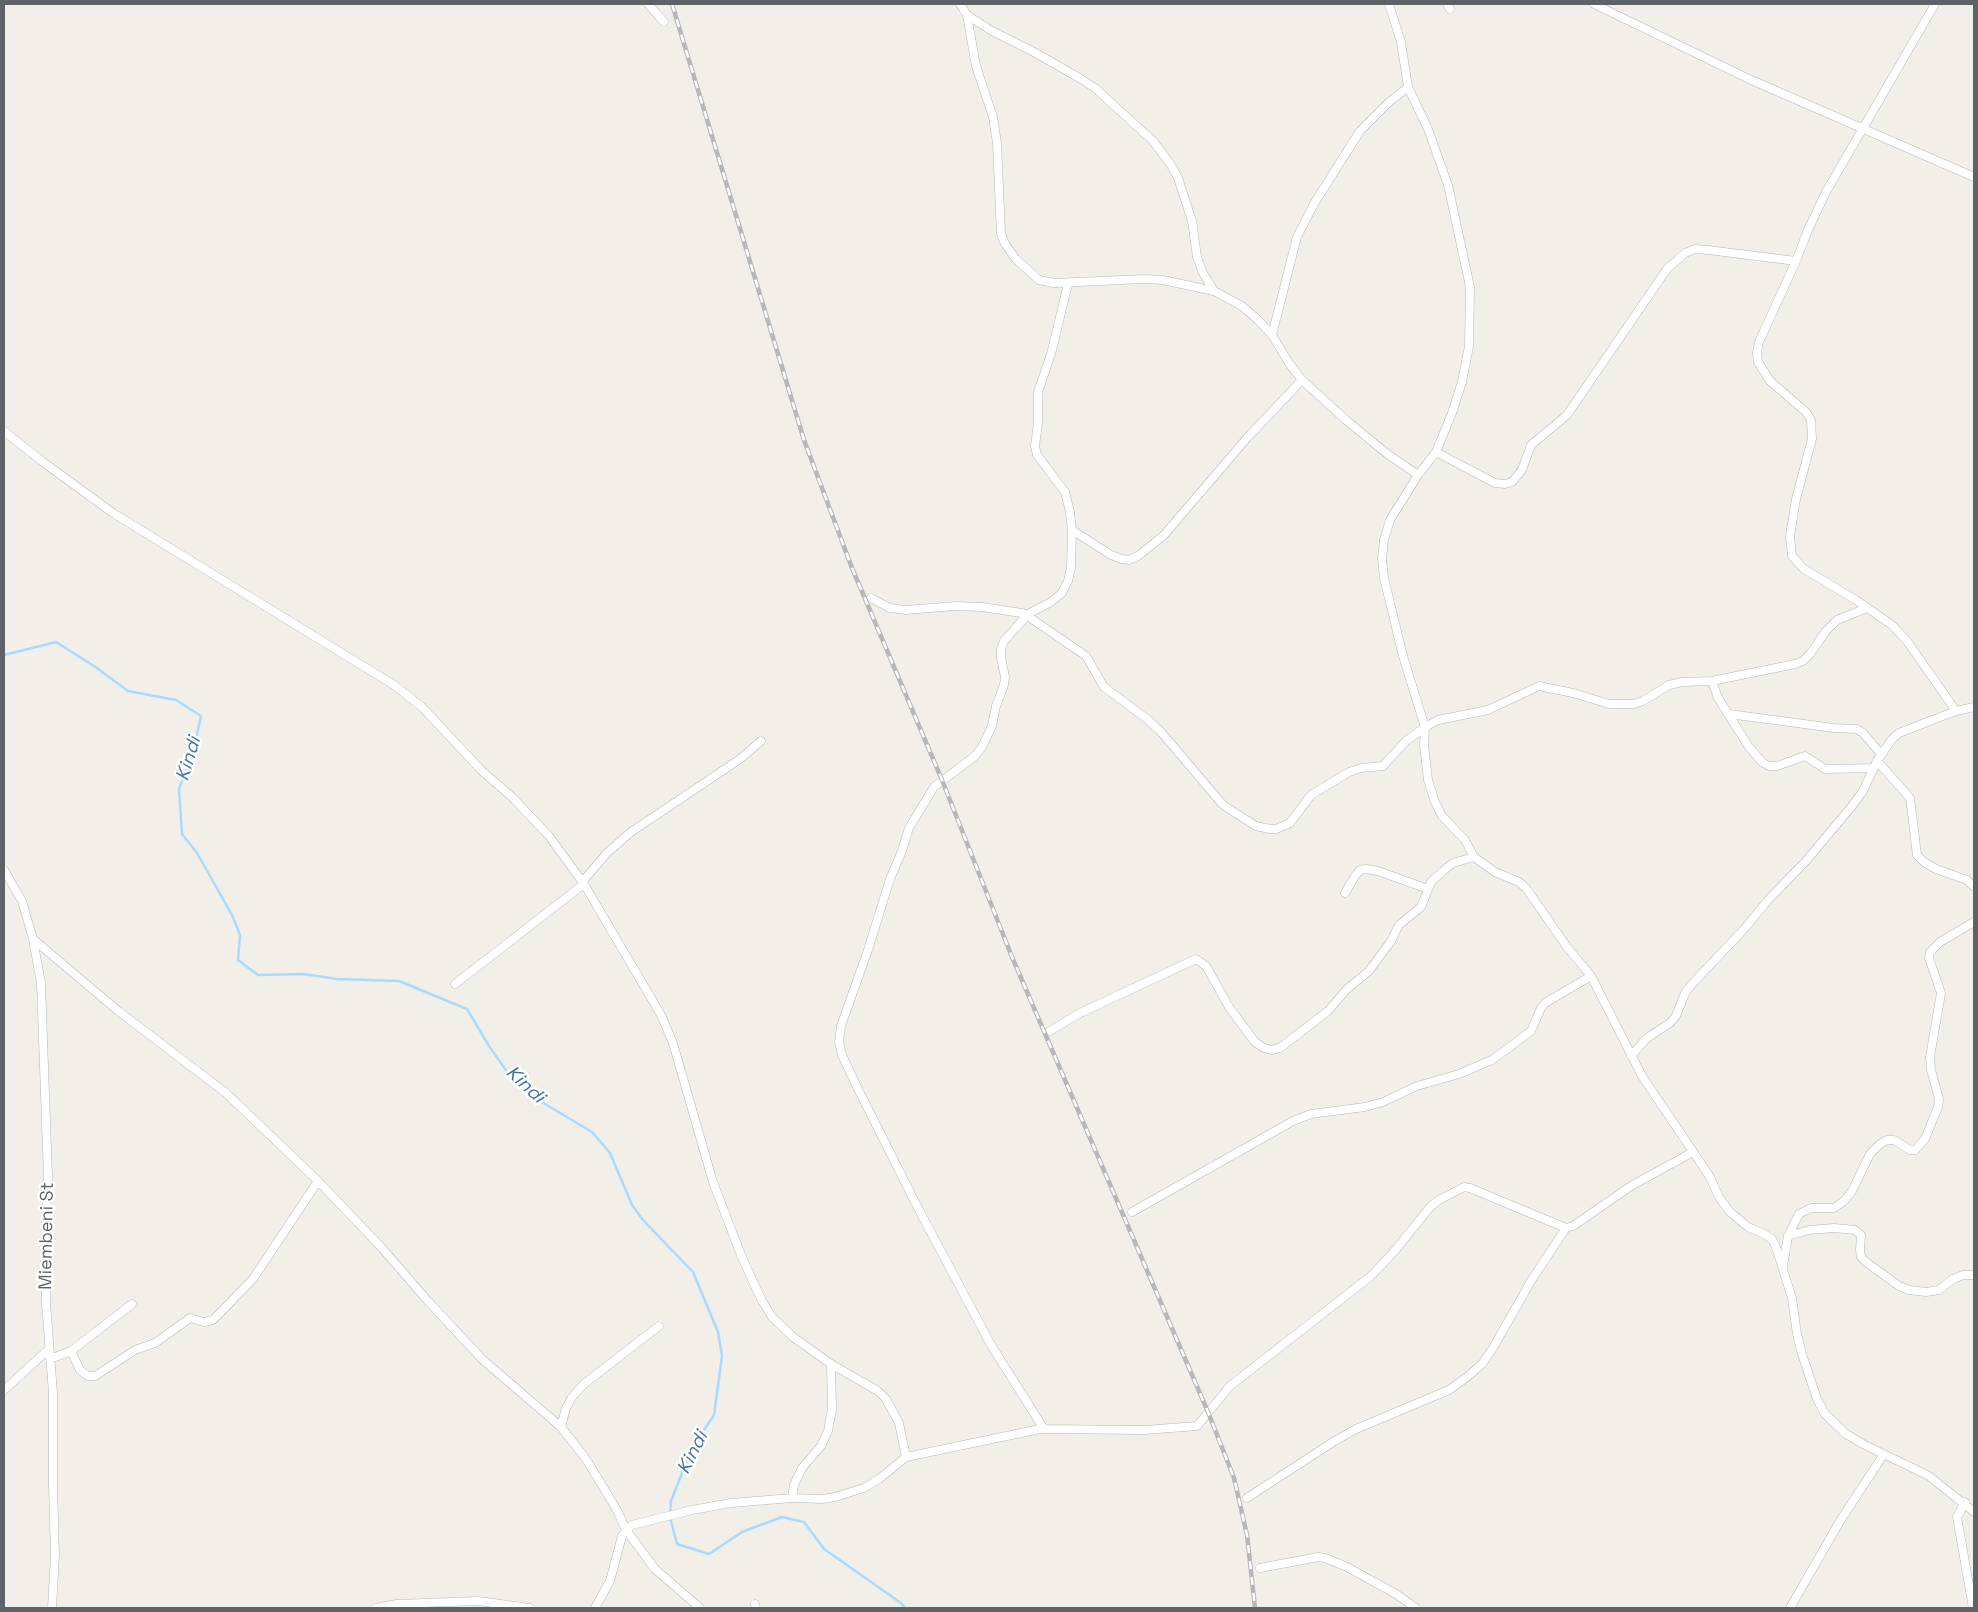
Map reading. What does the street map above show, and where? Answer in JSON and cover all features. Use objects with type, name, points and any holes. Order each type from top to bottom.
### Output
[{"type":"street","points":[[648,4],[664,22]]},
{"type":"street","points":[[960,4],[968,15],[992,31],[1034,52],[1094,88],[1153,141],[1178,178],[1192,221],[1197,257],[1203,273],[1214,290]]},
{"type":"street","points":[[1389,4],[1401,42],[1408,87],[1428,129],[1448,185],[1470,286],[1469,346],[1462,382],[1436,452],[1418,475],[1390,520],[1384,540],[1382,559],[1384,578],[1403,656],[1425,726],[1424,745],[1428,780],[1434,802],[1442,816],[1465,840],[1474,857],[1496,872],[1519,882],[1526,888],[1567,947],[1591,976],[1642,1076],[1693,1152],[1729,1211],[1740,1221],[1772,1240],[1792,1298],[1802,1354],[1817,1399],[1825,1414],[1846,1434],[1929,1476],[1964,1502],[1974,1512]]},
{"type":"street","points":[[1594,4],[1741,75],[1974,177]]},
{"type":"street","points":[[1935,4],[1826,192],[1768,322],[1757,353],[1758,362],[1770,381],[1806,412],[1811,420],[1812,439],[1796,499],[1790,536],[1792,556],[1804,569],[1892,625],[1907,641],[1956,711]]},
{"type":"street","points":[[968,15],[976,66],[994,117],[1001,234],[1005,244],[1016,259],[1039,280],[1068,284],[1163,280],[1214,290],[1242,306],[1272,335],[1288,363],[1302,380],[1346,420],[1386,453],[1418,475]]},
{"type":"street","points":[[1272,335],[1297,237],[1315,202],[1360,131],[1388,103],[1408,87]]},
{"type":"street","points":[[1436,452],[1495,483],[1505,484],[1512,482],[1522,470],[1531,445],[1557,426],[1567,415],[1667,269],[1685,253],[1695,249],[1796,261]]},
{"type":"street","points":[[1044,1429],[991,1345],[919,1210],[842,1055],[840,1042],[841,1026],[868,950],[890,878],[902,851],[909,828],[934,787],[975,756],[982,747],[992,726],[996,706],[1004,685],[1005,677],[1001,649],[1004,641],[1027,615],[1051,602],[1062,593],[1068,581],[1071,568],[1072,530],[1065,492],[1036,454],[1034,446],[1038,423],[1038,392],[1051,354],[1068,284]]},
{"type":"street","points":[[1072,530],[1111,555],[1129,560],[1138,556],[1164,535],[1246,438],[1302,380]]},
{"type":"street","points":[[4,431],[113,513],[394,685],[422,707],[482,771],[530,816],[548,836],[583,883],[635,969],[664,1022],[681,1070],[713,1182],[741,1255],[762,1299],[782,1328],[831,1364],[878,1391],[886,1399],[899,1423],[906,1457]]},
{"type":"street","points":[[871,598],[890,608],[906,610],[955,606],[982,607],[1027,615],[1086,656],[1104,687],[1147,719],[1162,733],[1223,805],[1256,826],[1270,830],[1290,823],[1311,795],[1349,772],[1360,768],[1383,766],[1406,741],[1425,726],[1438,720],[1488,710],[1539,686],[1573,693],[1609,704],[1634,704],[1643,701],[1669,685],[1682,682],[1712,681],[1795,664],[1810,654],[1826,630],[1837,620],[1867,608]]},
{"type":"street","points":[[1712,681],[1718,698],[1758,758],[1769,766],[1777,766],[1805,756],[1825,769],[1877,761]]},
{"type":"street","points":[[1631,1056],[1647,1038],[1670,1022],[1680,1008],[1685,993],[1692,984],[1746,928],[1768,900],[1817,849],[1863,791],[1877,761],[1892,739],[1899,733],[1956,711],[1974,708]]},
{"type":"street","points":[[1729,714],[1834,728],[1857,729],[1863,732],[1877,761],[1910,798],[1917,855],[1936,869],[1967,880],[1974,887]]},
{"type":"street","points":[[455,984],[583,883],[608,852],[631,832],[740,759],[760,741]]},
{"type":"street","points":[[1050,1031],[1078,1014],[1196,959],[1206,966],[1229,1007],[1255,1042],[1271,1050],[1280,1048],[1328,1011],[1347,989],[1369,971],[1391,942],[1399,925],[1421,907],[1432,882],[1453,863],[1474,857]]},
{"type":"street","points":[[1345,893],[1360,870],[1366,869],[1378,871],[1428,889]]},
{"type":"street","name":"Miembeni St","points":[[4,870],[22,901],[33,939],[41,983],[48,1176],[46,1277],[53,1393],[55,1554],[52,1608]]},
{"type":"street","points":[[1783,1271],[1788,1236],[1799,1214],[1811,1208],[1834,1208],[1844,1201],[1852,1191],[1870,1154],[1880,1144],[1887,1140],[1894,1140],[1910,1150],[1915,1150],[1925,1139],[1938,1107],[1939,1099],[1931,1070],[1930,1057],[1942,993],[1929,958],[1930,952],[1940,942],[1974,922]]},
{"type":"street","points":[[33,939],[117,1010],[226,1093],[318,1181],[382,1248],[482,1359],[561,1427],[600,1480],[626,1530],[655,1570],[700,1608]]},
{"type":"street","points":[[1132,1212],[1293,1121],[1311,1114],[1365,1107],[1383,1102],[1417,1086],[1459,1074],[1492,1060],[1531,1031],[1545,1003],[1591,976]]},
{"type":"street","points":[[595,1608],[610,1581],[622,1536],[632,1525],[692,1510],[731,1503],[792,1498],[822,1500],[864,1488],[879,1480],[906,1457],[1044,1429],[1145,1430],[1197,1426],[1230,1386],[1371,1276],[1392,1254],[1430,1206],[1464,1187],[1566,1228],[1573,1226],[1631,1186],[1693,1152]]},
{"type":"street","points":[[71,1351],[80,1370],[88,1376],[95,1376],[135,1350],[155,1343],[190,1318],[204,1322],[213,1320],[253,1279],[318,1181]]},
{"type":"street","points":[[1247,1498],[1348,1434],[1449,1390],[1467,1377],[1482,1364],[1493,1348],[1531,1281],[1566,1228]]},
{"type":"street","points":[[1788,1236],[1809,1230],[1840,1228],[1855,1230],[1860,1236],[1861,1257],[1899,1286],[1909,1290],[1926,1292],[1939,1290],[1953,1279],[1963,1275],[1974,1275]]},
{"type":"street","points":[[50,1359],[71,1351],[132,1304]]},
{"type":"street","points":[[561,1427],[566,1408],[572,1397],[584,1384],[660,1326]]},
{"type":"street","points":[[4,1390],[50,1349]]},
{"type":"street","points":[[792,1498],[794,1485],[802,1468],[821,1446],[828,1431],[832,1409],[831,1364]]},
{"type":"street","points":[[1790,1608],[1840,1521],[1884,1454]]},
{"type":"street","points":[[1964,1502],[1957,1517],[1973,1608]]},
{"type":"street","points":[[1260,1568],[1318,1557],[1325,1558],[1347,1567],[1396,1594],[1416,1608]]},
{"type":"street","points":[[376,1608],[397,1604],[478,1601],[530,1608]]},
{"type":"waterway","name":"Kindi","points":[[4,655],[56,642],[94,666],[128,691],[176,700],[201,716],[194,749],[179,789],[182,834],[197,853],[232,915],[240,935],[238,960],[258,975],[303,974],[337,979],[399,981],[467,1009],[510,1076],[545,1104],[592,1132],[610,1153],[632,1205],[642,1219],[693,1272],[718,1332],[722,1356],[714,1415],[692,1448],[671,1501],[670,1517],[677,1544],[709,1554],[742,1532],[782,1517],[804,1522],[824,1549],[901,1603],[905,1608]]},
{"type":"railway","points":[[672,4],[804,440],[852,568],[942,780],[1012,957],[1208,1412],[1234,1478],[1247,1535],[1255,1608]]}]
